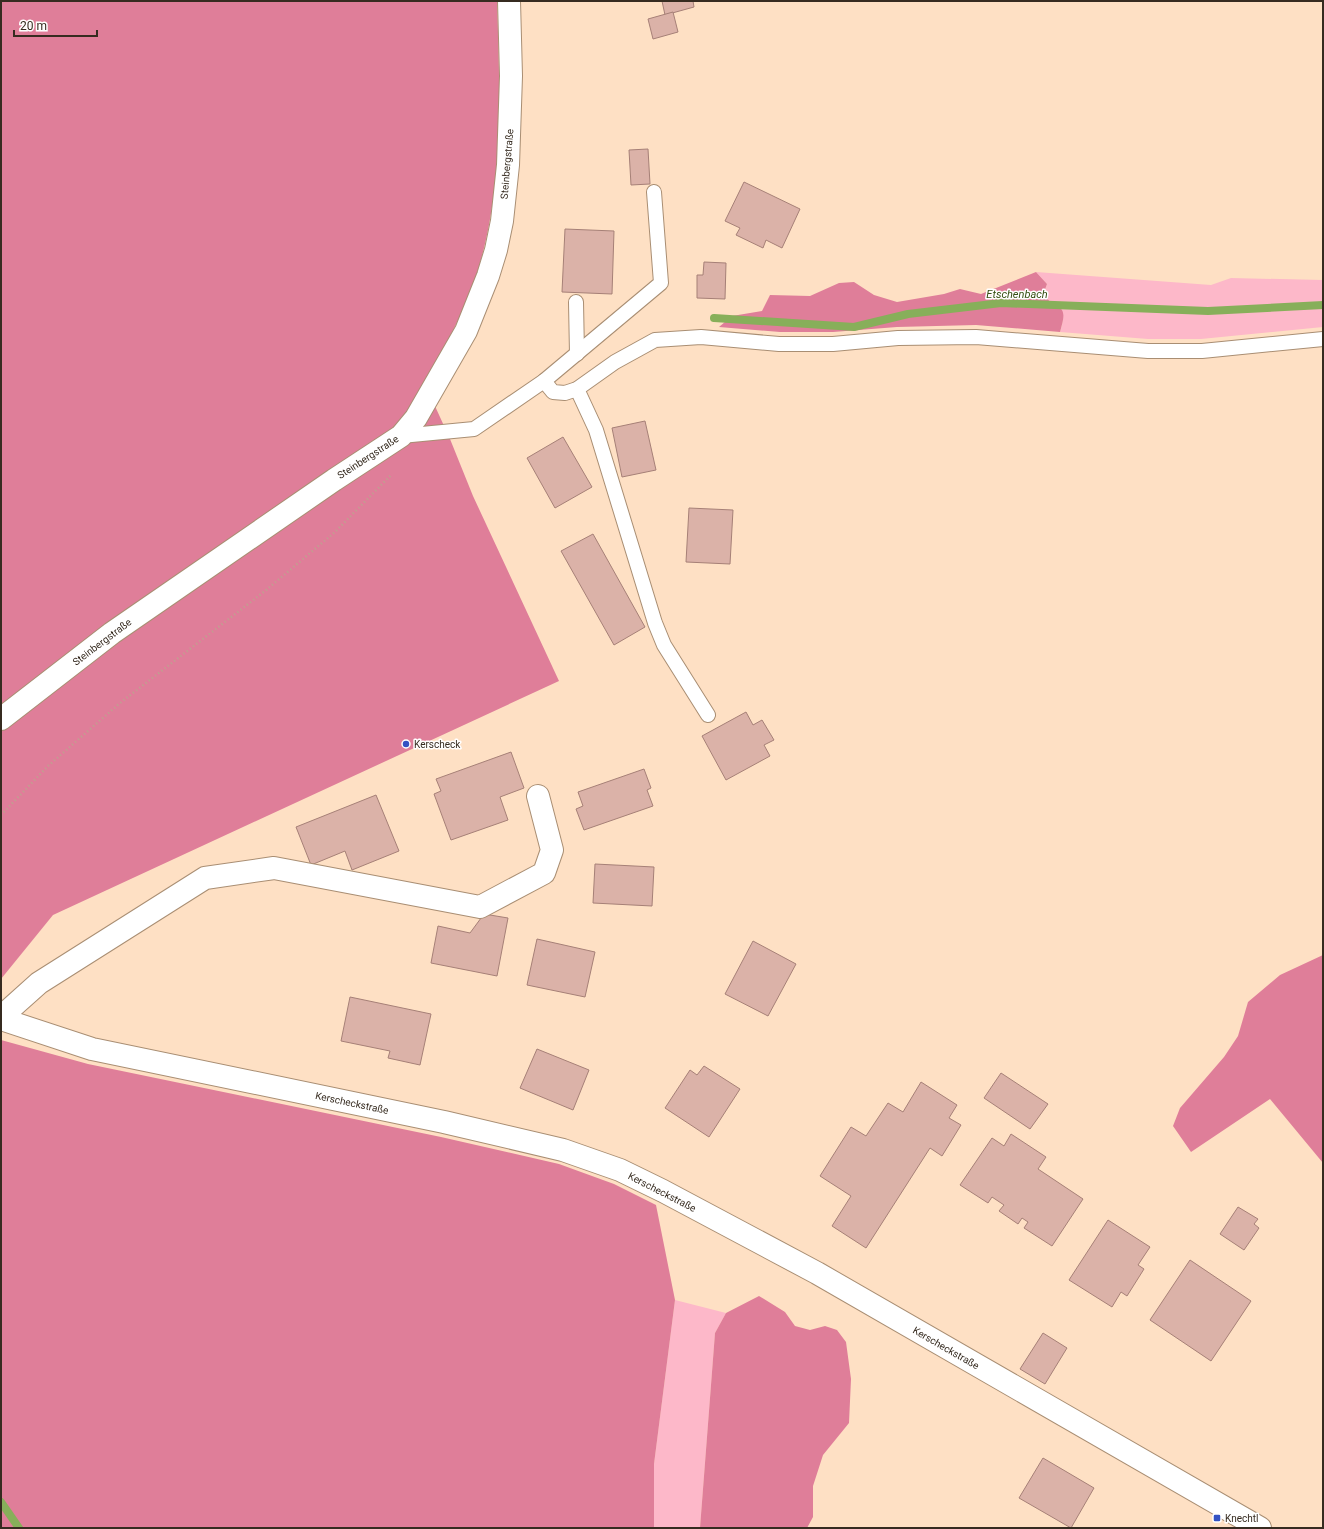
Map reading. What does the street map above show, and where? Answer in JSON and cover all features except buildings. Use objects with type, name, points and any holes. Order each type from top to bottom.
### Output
[{"type":"street","name":"Steinbergstraße","points":[[1,719],[112,633],[334,480],[405,437],[466,331],[488,276],[496,250],[502,221],[508,165],[511,76],[509,1]]},
{"type":"street","name":"Kerscheckstraße","points":[[538,796],[552,850],[544,873],[480,907],[274,868],[205,878],[39,983],[1,1018],[92,1050],[444,1122],[563,1150],[620,1170],[663,1191],[817,1273],[1260,1528]]},
{"type":"lane","points":[[405,437],[474,429],[544,381],[661,283],[654,192]]},
{"type":"lane","points":[[576,302],[577,354]]},
{"type":"lane","points":[[544,381],[553,392],[565,393],[577,389],[615,362],[655,340],[701,337],[779,344],[834,344],[898,338],[976,337],[1148,351],[1202,350],[1323,339]]},
{"type":"lane","points":[[577,389],[596,430],[655,623],[664,645],[708,715]]},
{"type":"path","points":[[1,815],[48,766],[120,703],[265,591],[335,532],[386,480],[400,462],[405,437]]},
{"type":"shaded area","points":[[1,1],[497,1],[499,68],[498,138],[492,208],[486,241],[467,301],[447,342],[424,382],[450,439],[473,496],[559,681],[53,915],[1,979]]},
{"type":"shaded area","points":[[1036,272],[1211,285],[1231,278],[1323,280],[1323,327],[1201,339],[1148,339],[1060,332],[1063,316],[1062,312],[1060,308],[1043,295],[1047,284]]},
{"type":"shaded area","points":[[1036,272],[1047,284],[1043,295],[1063,312],[1063,322],[1060,332],[976,325],[897,327],[833,332],[780,332],[719,327],[732,316],[762,311],[770,295],[810,296],[839,283],[854,282],[874,295],[897,302],[944,294],[960,289],[981,294]]},
{"type":"shaded area","points":[[1323,955],[1323,1163],[1270,1099],[1191,1152],[1173,1126],[1180,1108],[1224,1057],[1238,1036],[1248,1002],[1280,975]]},
{"type":"shaded area","points":[[1,1040],[88,1064],[441,1137],[559,1164],[614,1184],[656,1205],[675,1300],[654,1464],[654,1528],[1,1528]]},
{"type":"shaded area","points":[[759,1296],[785,1312],[795,1326],[810,1330],[825,1326],[837,1330],[846,1342],[851,1379],[849,1423],[823,1455],[813,1486],[813,1517],[807,1528],[700,1528],[715,1333],[726,1313]]},
{"type":"shaded area","points":[[675,1300],[726,1313],[715,1333],[700,1528],[654,1528],[654,1464]]},
{"type":"waterway","name":"Etschenbach","points":[[714,318],[854,327],[908,314],[1001,303],[1208,311],[1323,305]]},
{"type":"waterway","points":[[1,1502],[19,1528]]},
{"type":"place","name":"Kerscheck","points":[[406,744]]},
{"type":"place","name":"Knechtl","points":[[1217,1518]]}]
